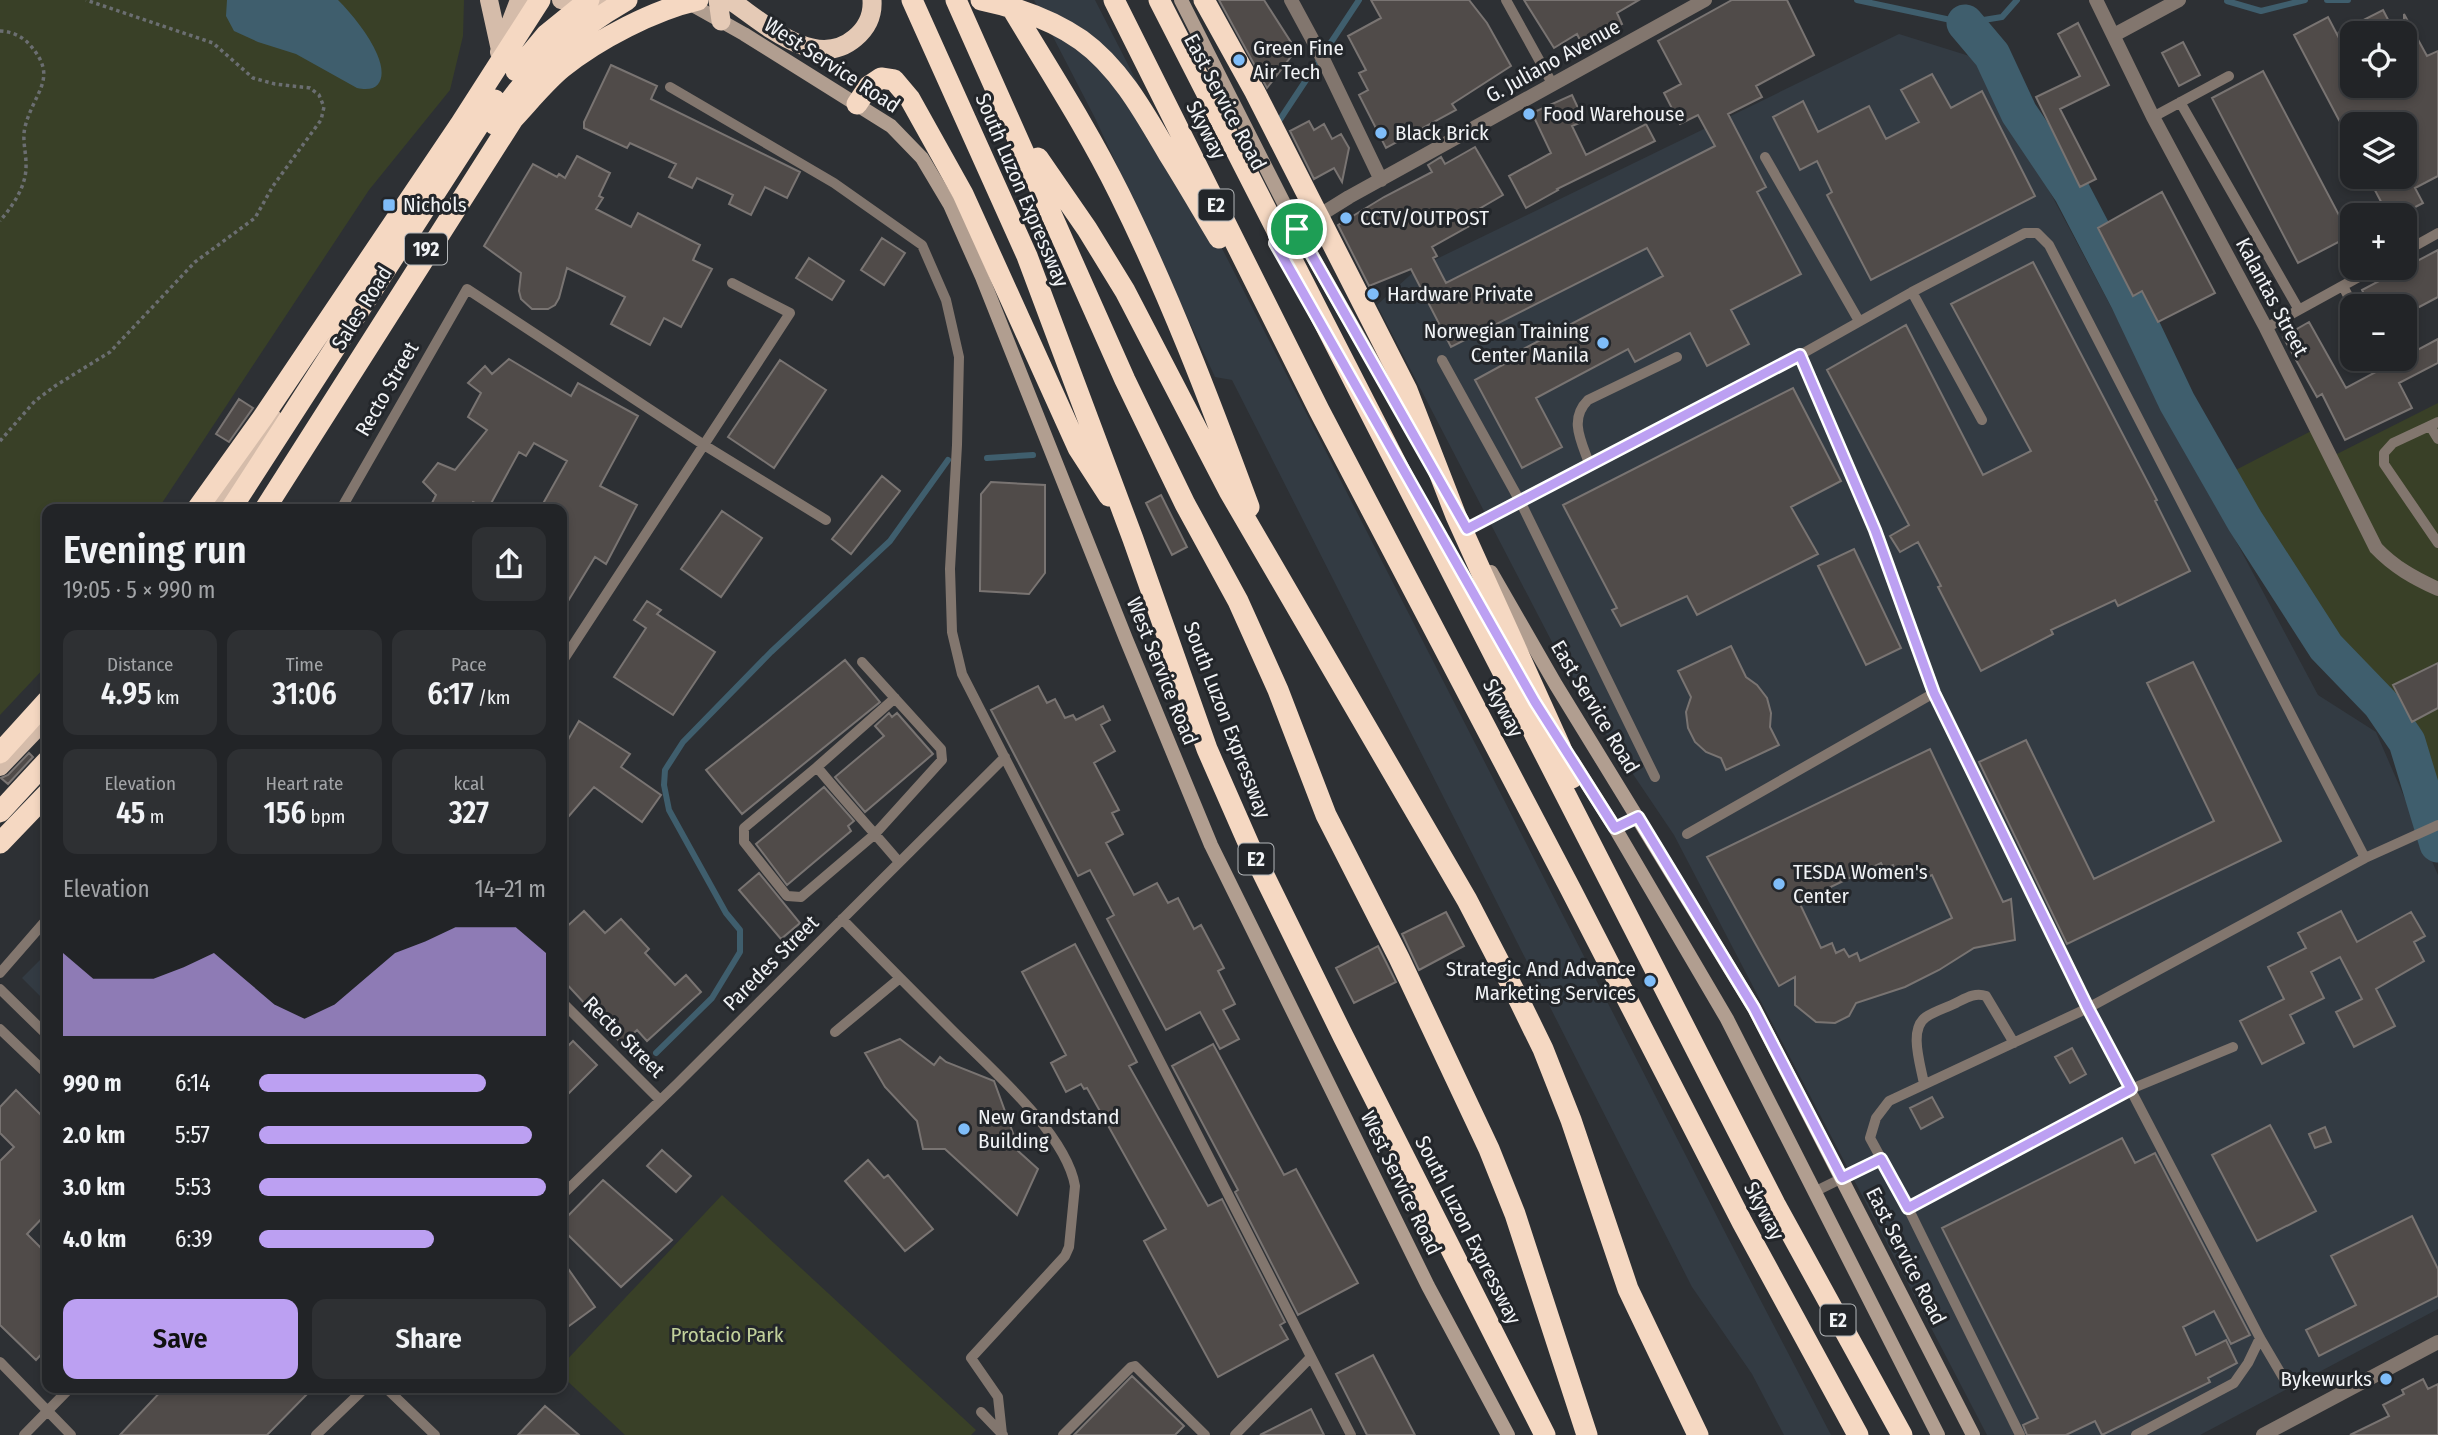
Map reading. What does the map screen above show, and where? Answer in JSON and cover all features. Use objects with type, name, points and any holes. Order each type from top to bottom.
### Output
[{"type":"highway","points":[[201,504],[263,417],[461,123],[540,0]]},
{"type":"highway","points":[[234,504],[493,102],[546,34],[592,0]]},
{"type":"highway","points":[[253,504],[519,89],[550,55],[602,14],[626,0]]},
{"type":"highway","points":[[719,0],[721,21]]},
{"type":"highway","points":[[730,0],[790,41],[822,50],[843,46],[861,34],[870,17],[872,0]]},
{"type":"highway","name":"South Luzon Expressway","points":[[912,0],[1027,256],[1125,517],[1207,749],[1250,847],[1545,1435]]},
{"type":"highway","name":"South Luzon Expressway","points":[[956,0],[1125,380],[1185,504],[1238,601],[1278,690],[1326,815],[1399,958],[1489,1149],[1515,1214],[1587,1435]]},
{"type":"highway","points":[[981,0],[1003,5],[1059,27],[1081,40],[1102,58],[1120,79],[1149,120],[1319,410]]},
{"type":"highway","points":[[1007,0],[1086,131],[1120,195],[1186,343],[1224,436],[1266,552]]},
{"type":"highway","name":"Skyway","points":[[1114,0],[1319,410],[1742,1222],[1858,1435]]},
{"type":"highway","name":"Skyway","points":[[1159,0],[1775,1204],[1902,1435]]},
{"type":"highway","points":[[1204,0],[1255,92],[1407,390],[1456,516],[1560,746],[1608,875]]},
{"type":"highway","points":[[267,504],[513,119],[551,78],[575,58],[651,15],[691,1]]},
{"type":"highway","points":[[857,104],[869,86],[881,78],[894,80],[906,94],[963,194],[1077,448],[1125,517]]},
{"type":"highway","name":"South Luzon Expressway","points":[[1012,122],[1087,229],[1125,291],[1229,491],[1467,900],[1530,1022],[1571,1120],[1628,1289],[1698,1435]]},
{"type":"highway","points":[[0,752],[42,706]]},
{"type":"highway","points":[[0,812],[42,766]]},
{"type":"highway","points":[[0,843],[42,799]]},
{"type":"main road","points":[[489,0],[500,50]]},
{"type":"main road","name":"Sales Road","points":[[217,504],[383,248],[490,75],[519,0]]},
{"type":"main road","points":[[561,0],[592,0]]},
{"type":"main road","name":"Sales Road","points":[[267,504],[510,114],[603,0]]},
{"type":"main road","name":"East Service Road","points":[[1148,0],[1275,243],[1528,691],[1615,828],[1727,1019],[1938,1435]]},
{"type":"main road","name":"East Service Road","points":[[1181,0],[1297,229],[1467,529],[1556,685],[1754,1008],[1973,1435]]},
{"type":"main road","points":[[537,81],[640,21],[691,1]]},
{"type":"main road","name":"West Service Road","points":[[691,1],[891,126],[922,158],[950,205],[982,277],[1120,626],[1211,845],[1428,1286],[1508,1435]]},
{"type":"main road","points":[[0,767],[42,723]]},
{"type":"main road","points":[[0,837],[42,792]]},
{"type":"main road","points":[[1615,828],[1638,817]]},
{"type":"street","points":[[1291,0],[1312,37],[1381,180]]},
{"type":"street","name":"G. Juliano Avenue","points":[[1275,243],[1381,180],[1706,0]]},
{"type":"street","name":"Kalantas Street","points":[[2096,0],[2153,117],[2266,328],[2376,548],[2408,575],[2438,589]]},
{"type":"street","points":[[2114,35],[2179,0]]},
{"type":"street","points":[[2263,1435],[2438,1342]]},
{"type":"lane","points":[[1506,0],[1553,85]]},
{"type":"lane","points":[[2153,117],[2229,76]]},
{"type":"lane","points":[[670,86],[834,183],[922,245],[946,300],[958,357],[957,444],[950,569],[952,632],[962,674],[1351,1435]]},
{"type":"lane","points":[[2180,102],[2299,310]]},
{"type":"lane","points":[[1765,157],[1859,321]]},
{"type":"lane","points":[[1467,529],[1521,503],[2025,233],[2037,233],[2049,245],[2365,858]]},
{"type":"lane","points":[[2417,245],[2438,233]]},
{"type":"lane","points":[[2266,328],[2354,280]]},
{"type":"lane","points":[[567,654],[790,313],[732,283]]},
{"type":"lane","points":[[2343,286],[2347,294]]},
{"type":"lane","name":"Recto Street","points":[[344,504],[467,289],[704,445]]},
{"type":"lane","points":[[1912,292],[1982,420]]},
{"type":"lane","points":[[1800,355],[1875,530],[1934,693],[2088,1008],[2260,1338],[2287,1384]]},
{"type":"lane","points":[[1590,466],[1576,419],[1580,409],[1588,400],[1677,357]]},
{"type":"lane","points":[[1442,360],[1521,503],[1656,777]]},
{"type":"lane","points":[[2438,439],[2434,424],[2393,443],[2384,453],[2384,464],[2438,543]]},
{"type":"lane","points":[[704,445],[826,520]]},
{"type":"lane","points":[[862,662],[895,698],[941,749],[942,760],[875,834],[801,897],[787,896],[744,842],[744,828],[895,698]]},
{"type":"lane","points":[[1687,834],[1934,693]]},
{"type":"lane","name":"Paredes Street","points":[[567,1190],[1005,757]]},
{"type":"lane","points":[[817,767],[899,862]]},
{"type":"lane","points":[[2020,1435],[1908,1208],[1870,1138],[1876,1118],[1889,1101],[2088,1008],[2365,858],[2438,825]]},
{"type":"lane","points":[[842,919],[1032,1111],[1059,1148],[1074,1177],[1069,1247],[1065,1256],[971,1358],[998,1397],[1003,1434]]},
{"type":"lane","points":[[0,973],[42,925]]},
{"type":"lane","points":[[835,1032],[900,978]]},
{"type":"lane","points":[[0,989],[42,1030]]},
{"type":"lane","points":[[1924,1084],[1918,1026],[1925,1018],[1971,996],[1986,996],[2014,1042]]},
{"type":"lane","name":"Recto Street","points":[[567,1007],[660,1100]]},
{"type":"lane","points":[[0,1029],[42,1069]]},
{"type":"lane","points":[[1908,1208],[2131,1089],[2233,1047]]},
{"type":"lane","points":[[1814,1192],[1881,1159]]},
{"type":"lane","points":[[2136,1435],[2234,1383],[2248,1363],[2260,1338]]},
{"type":"lane","points":[[1236,1435],[1311,1357]]},
{"type":"lane","points":[[0,1362],[71,1435]]},
{"type":"lane","points":[[1063,1435],[1135,1366],[1205,1435]]},
{"type":"lane","points":[[24,1435],[65,1393]]},
{"type":"lane","points":[[316,1435],[360,1393]]},
{"type":"lane","points":[[391,1393],[435,1435]]},
{"type":"lane","points":[[981,1412],[1003,1434]]},
{"type":"path","points":[[0,441],[35,401],[110,352],[195,262],[255,218],[273,186],[321,120],[324,107],[319,95],[310,88],[275,84],[253,78],[213,43],[86,0]]},
{"type":"path","points":[[0,31],[25,39],[42,58],[44,79],[26,126],[24,143],[27,167],[18,197],[0,222]]},
{"type":"shaded area","points":[[1034,0],[1095,0],[1831,1435],[1784,1435],[1752,1374],[1692,1287],[1232,380],[1215,377],[1095,118]]},
{"type":"shaded area","points":[[1899,34],[1979,59],[2318,695],[2376,732],[2438,875],[2438,1309],[2200,1435],[1987,1435],[1674,835],[1579,694],[1377,305],[1418,268]]},
{"type":"shaded area","points":[[42,958],[42,998],[22,978]]},
{"type":"green space","points":[[0,0],[464,0],[463,36],[450,90],[369,190],[161,504],[42,504],[42,670],[0,715]]},
{"type":"green space","points":[[2438,403],[2438,817],[2400,734],[2312,631],[2224,476],[2319,427],[2335,455]]},
{"type":"green space","name":"Protacio Park","points":[[722,1195],[976,1430],[971,1435],[625,1435],[567,1381],[567,1360]]},
{"type":"water","points":[[227,0],[338,0],[360,25],[374,47],[380,61],[380,81],[372,88],[357,88],[296,54],[234,31],[226,16]]},
{"type":"building","points":[[1219,0],[1264,0],[1296,50],[1267,88]]},
{"type":"building","points":[[1371,0],[1469,0],[1487,23],[1511,66],[1452,104],[1456,110],[1386,148],[1359,95],[1368,90],[1359,73],[1366,70],[1348,36],[1381,18]]},
{"type":"building","points":[[1524,0],[1639,0],[1617,13],[1622,24],[1603,33],[1601,30],[1581,42],[1577,34],[1554,48]]},
{"type":"building","points":[[1732,0],[1787,0],[1814,55],[1756,86],[1762,97],[1728,114],[1766,187],[1757,192],[1801,274],[1731,310],[1749,344],[1707,366],[1690,333],[1635,362],[1628,349],[1536,398],[1562,447],[1522,468],[1475,380],[1508,362],[1506,358],[1663,276],[1647,248],[1451,347],[1411,269],[1369,286],[1338,225],[1432,172],[1428,165],[1441,157],[1445,164],[1475,147],[1503,195],[1467,216],[1471,225],[1432,247],[1437,256],[1433,258],[1446,283],[1715,146],[1698,115],[1680,124],[1664,93],[1681,84],[1658,41]]},
{"type":"building","points":[[2383,10],[2389,21],[2361,21]]},
{"type":"building","points":[[2328,17],[2340,40],[2340,98],[2417,98],[2417,38],[2427,56],[2438,51],[2438,176],[2417,187],[2417,112],[2340,112],[2340,122],[2294,35]]},
{"type":"building","points":[[2078,23],[2109,85],[2060,109],[2096,179],[2080,187],[2036,97],[2080,76],[2058,34]]},
{"type":"building","points":[[2183,42],[2200,75],[2179,86],[2162,53]]},
{"type":"building","points":[[611,65],[657,86],[651,99],[800,172],[787,198],[765,187],[751,215],[729,204],[733,195],[697,178],[692,188],[669,177],[676,164],[630,143],[627,148],[584,128],[584,122]]},
{"type":"building","points":[[2263,71],[2340,217],[2340,241],[2298,263],[2212,98]]},
{"type":"building","points":[[1932,74],[1951,108],[1982,91],[2035,196],[1871,280],[1827,195],[1832,192],[1817,161],[1800,170],[1773,117],[1803,101],[1818,132],[1869,106],[1886,139],[1919,122],[1901,90]]},
{"type":"building","points":[[1572,95],[1584,121],[1572,126],[1586,155],[1646,124],[1655,141],[1557,189],[1526,208],[1509,176],[1551,153],[1532,113]]},
{"type":"building","points":[[1309,121],[1314,130],[1324,124],[1332,139],[1341,134],[1349,148],[1342,182],[1334,168],[1314,179],[1290,131]]},
{"type":"building","points":[[577,156],[610,173],[599,196],[603,198],[596,209],[631,227],[638,213],[700,245],[693,260],[712,269],[681,327],[664,318],[650,345],[611,324],[625,297],[567,268],[555,305],[548,309],[532,309],[521,299],[521,273],[484,246],[533,164],[557,177],[559,174],[565,178]]},
{"type":"building","points":[[2374,189],[2416,189],[2423,203],[2417,206],[2417,203],[2382,203]]},
{"type":"building","points":[[2162,192],[2215,293],[2158,322],[2142,291],[2133,296],[2098,228]]},
{"type":"building","points":[[882,238],[905,253],[884,285],[861,270]]},
{"type":"building","points":[[2438,250],[2438,297],[2417,308],[2417,294],[2364,294],[2362,290],[2381,280],[2417,280],[2417,261]]},
{"type":"building","points":[[809,258],[844,281],[832,300],[796,278]]},
{"type":"building","points":[[2033,262],[2157,500],[2155,501],[2190,571],[2118,606],[2115,600],[2051,630],[2053,634],[1981,671],[1918,542],[1900,552],[1890,536],[1909,525],[1827,370],[1906,325],[1983,475],[2031,451],[1951,304]]},
{"type":"building","points":[[2309,322],[2346,388],[2378,371],[2417,371],[2417,350],[2438,339],[2438,363],[2399,383],[2412,408],[2345,440],[2322,394],[2317,397],[2283,337]]},
{"type":"building","points":[[509,359],[571,396],[578,383],[638,416],[600,486],[637,505],[606,564],[595,557],[567,603],[567,504],[543,504],[567,461],[534,443],[526,456],[519,452],[491,504],[432,504],[436,495],[423,482],[438,463],[455,470],[487,430],[468,417],[481,393],[468,383],[485,366],[492,374]]},
{"type":"building","points":[[780,360],[826,390],[774,468],[728,437]]},
{"type":"building","points":[[1793,388],[1841,481],[1791,507],[1818,554],[1697,615],[1687,596],[1621,626],[1612,610],[1617,608],[1563,505]]},
{"type":"building","points":[[239,399],[253,408],[229,442],[216,434]]},
{"type":"building","points":[[882,476],[900,491],[851,554],[832,539]]},
{"type":"building","points":[[991,482],[1045,485],[1045,573],[1029,594],[980,591],[981,494]]},
{"type":"building","points":[[1161,495],[1187,547],[1172,555],[1146,503]]},
{"type":"building","points":[[722,511],[762,538],[721,597],[681,569]]},
{"type":"building","points":[[1854,549],[1901,648],[1866,665],[1818,566]]},
{"type":"building","points":[[647,601],[661,610],[657,614],[715,652],[673,715],[614,677],[646,628],[634,620]]},
{"type":"building","points":[[1731,646],[1746,677],[1757,685],[1767,698],[1771,713],[1770,727],[1779,745],[1726,770],[1721,758],[1706,752],[1695,742],[1688,728],[1686,712],[1691,697],[1678,671]]},
{"type":"building","points":[[845,660],[880,702],[742,814],[706,770]]},
{"type":"building","points":[[2193,662],[2281,841],[2067,944],[1979,762],[2026,740],[2094,879],[2214,821],[2147,683]]},
{"type":"building","points":[[2438,663],[2438,708],[2412,722],[2393,685]]},
{"type":"building","points":[[1038,686],[1047,703],[1055,699],[1065,718],[1073,715],[1076,720],[1103,706],[1110,720],[1101,725],[1115,751],[1094,763],[1119,810],[1112,813],[1123,834],[1106,843],[1134,895],[1157,883],[1168,903],[1178,898],[1194,929],[1201,925],[1224,968],[1218,971],[1235,1004],[1223,1010],[1239,1039],[1220,1049],[1200,1012],[1166,1030],[1107,919],[1114,915],[1090,870],[1078,876],[991,710]]},
{"type":"building","points":[[889,713],[892,717],[897,713],[933,754],[865,812],[835,777],[884,736],[875,726]]},
{"type":"building","points":[[579,721],[630,754],[621,767],[661,795],[642,822],[594,787],[567,818],[567,741]]},
{"type":"building","name":"TESDA Women's Center","points":[[1930,749],[2003,902],[2011,899],[2015,940],[1974,948],[1905,987],[1856,1003],[1849,1016],[1835,1023],[1816,1022],[1795,1005],[1795,977],[1779,986],[1707,857]],"holes":[[[1881,863],[1884,869],[1893,865],[1897,874],[1905,870],[1908,877],[1919,872],[1922,879],[1932,875],[1952,918],[1860,961],[1857,953],[1849,957],[1844,949],[1836,953],[1832,943],[1821,948],[1799,902]]]},
{"type":"building","points":[[29,753],[33,757],[8,784],[1,778],[8,775]]},
{"type":"building","points":[[824,787],[854,821],[848,826],[851,831],[787,885],[756,844]]},
{"type":"building","points":[[759,873],[800,923],[781,939],[739,890]]},
{"type":"building","points":[[584,911],[605,933],[621,919],[649,949],[645,953],[675,985],[686,975],[701,992],[647,1041],[637,1030],[622,1044],[567,984],[567,926]]},
{"type":"building","points":[[2341,911],[2357,942],[2411,912],[2425,936],[2414,942],[2424,961],[2376,989],[2395,1026],[2354,1047],[2336,1012],[2362,999],[2340,957],[2311,972],[2324,998],[2290,1015],[2304,1043],[2262,1064],[2240,1021],[2284,999],[2268,967],[2306,948],[2298,933]]},
{"type":"building","points":[[1446,912],[1464,946],[1419,970],[1402,934]]},
{"type":"building","points":[[1075,944],[1137,1062],[1129,1066],[1208,1206],[1222,1199],[1285,1322],[1280,1325],[1288,1339],[1218,1377],[1144,1241],[1166,1229],[1087,1088],[1084,1089],[1081,1084],[1066,1092],[1051,1063],[1066,1055],[1022,972]]},
{"type":"building","points":[[1378,946],[1396,982],[1354,1003],[1336,968]]},
{"type":"building","name":"New Grandstand Building","points":[[900,1039],[934,1065],[940,1057],[946,1062],[994,1081],[1014,1136],[1008,1142],[1038,1169],[1017,1215],[945,1149],[923,1149],[917,1121],[885,1087],[865,1053]]},
{"type":"building","points":[[573,1041],[597,1065],[567,1095],[567,1047]]},
{"type":"building","points":[[1213,1044],[1284,1175],[1296,1169],[1358,1283],[1298,1315],[1235,1192],[1238,1190],[1172,1066]]},
{"type":"building","points":[[2072,1048],[2086,1074],[2070,1083],[2055,1057]]},
{"type":"building","points":[[16,1090],[42,1116],[42,1218],[27,1234],[42,1249],[42,1353],[36,1360],[0,1325],[0,1161],[14,1147],[0,1133],[0,1107]]},
{"type":"building","points":[[1932,1097],[1943,1117],[1921,1129],[1910,1108]]},
{"type":"building","points":[[2270,1125],[2316,1211],[2257,1241],[2212,1155]]},
{"type":"building","points":[[2325,1127],[2331,1142],[2315,1148],[2309,1134]]},
{"type":"building","points":[[2122,1138],[2135,1163],[2155,1153],[2250,1335],[2231,1344],[2214,1311],[2183,1327],[2196,1355],[2226,1340],[2237,1363],[2208,1378],[2210,1382],[2102,1435],[2095,1421],[2066,1435],[2027,1435],[2023,1425],[2038,1418],[1942,1228]]},
{"type":"building","points":[[662,1150],[691,1176],[676,1192],[647,1166]]},
{"type":"building","points":[[868,1160],[884,1178],[888,1175],[933,1229],[905,1251],[845,1181]]},
{"type":"building","points":[[603,1180],[672,1240],[621,1287],[567,1234],[567,1217]]},
{"type":"building","points":[[2412,1216],[2438,1269],[2438,1296],[2319,1356],[2306,1330],[2356,1305],[2331,1256]]},
{"type":"building","points":[[567,1267],[595,1307],[567,1327]]},
{"type":"building","points":[[1373,1355],[1415,1435],[1367,1435],[1336,1374]]},
{"type":"building","points":[[1132,1376],[1184,1426],[1175,1435],[1074,1435]]},
{"type":"building","points":[[2423,1379],[2428,1389],[2438,1384],[2438,1435],[2350,1435],[2389,1416],[2383,1405],[2404,1394],[2402,1390]]},
{"type":"building","points":[[159,1393],[308,1393],[267,1435],[120,1435]]},
{"type":"building","points":[[545,1406],[579,1435],[518,1435]]},
{"type":"building","points":[[1311,1409],[1324,1435],[1260,1435]]},
{"type":"waterway","points":[[1277,124],[1359,0]]},
{"type":"waterway","points":[[1857,0],[1965,23],[2002,17],[2017,0]]},
{"type":"waterway","points":[[2227,1],[2261,11],[2305,0]]},
{"type":"waterway","points":[[2327,0],[2348,0]]},
{"type":"waterway","points":[[1965,23],[1992,55],[2019,113],[2072,192],[2129,301],[2177,402],[2245,521],[2326,647],[2381,704],[2407,742],[2438,844]]},
{"type":"waterway","points":[[987,458],[1033,455]]},
{"type":"waterway","points":[[656,1053],[712,998],[740,952],[740,930],[726,913],[669,810],[664,785],[665,770],[683,742],[771,652],[890,541],[948,460]]},
{"type":"place","name":"Green Fine Air Tech","points":[[1239,60]]},
{"type":"place","name":"Food Warehouse","points":[[1529,114]]},
{"type":"place","name":"Black Brick","points":[[1381,133]]},
{"type":"place","name":"Nichols","points":[[389,205]]},
{"type":"place","name":"CCTV/OUTPOST","points":[[1346,218]]},
{"type":"place","name":"Hardware Private","points":[[1373,294]]},
{"type":"place","name":"Norwegian Training Center Manila","points":[[1603,343]]},
{"type":"place","name":"TESDA Women's Center","points":[[1779,884]]},
{"type":"place","name":"Strategic And Advance Marketing Services","points":[[1650,981]]},
{"type":"place","name":"New Grandstand Building","points":[[964,1129]]},
{"type":"place","name":"Bykewurks","points":[[2386,1379]]},
{"type":"route","points":[[1297,229],[1467,529],[1800,355],[1866,507],[1934,693],[2088,1008],[2131,1089],[1908,1208],[1881,1159],[1842,1178],[1754,1008],[1638,817],[1615,828],[1535,702],[1443,544],[1275,243],[1297,229]]}]
